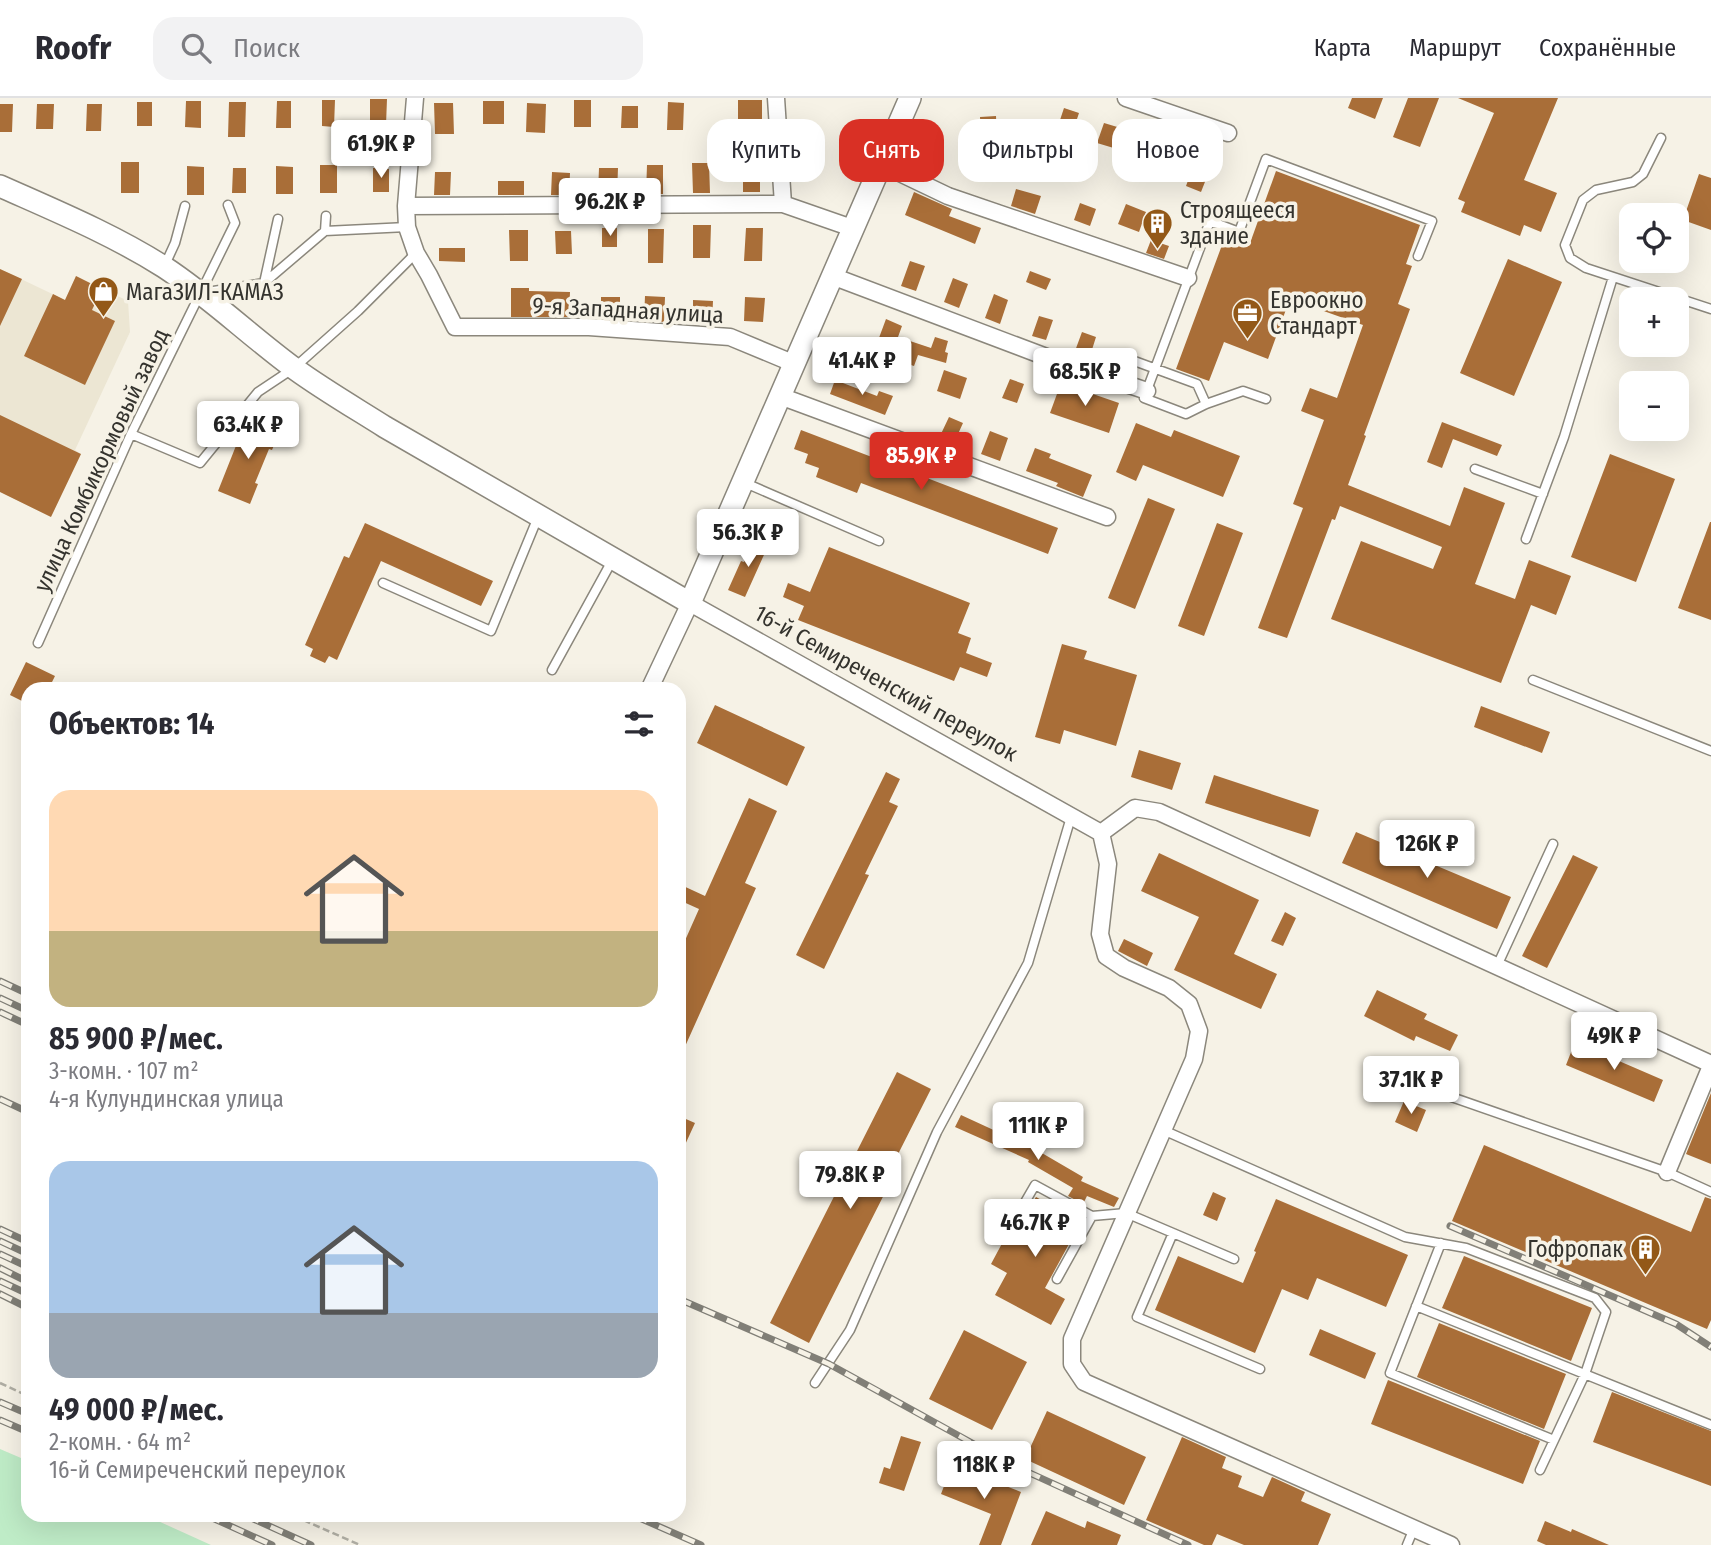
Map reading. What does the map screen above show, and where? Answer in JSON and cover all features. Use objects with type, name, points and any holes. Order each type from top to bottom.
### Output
[{"type":"street","points":[[415,98],[406,206],[407,227],[416,253]]},
{"type":"street","points":[[776,98],[783,204]]},
{"type":"street","points":[[1126,98],[1228,133]]},
{"type":"street","points":[[898,119],[905,99]]},
{"type":"street","points":[[653,682],[690,603],[873,182]]},
{"type":"street","points":[[919,182],[948,196],[1188,278]]},
{"type":"street","name":"16-й Семиреченский переулок","points":[[0,186],[92,226],[164,267],[294,368],[385,427],[690,603],[1101,833]]},
{"type":"street","points":[[406,206],[783,204],[852,228]]},
{"type":"street","name":"9-я Западная улица","points":[[416,253],[455,327],[589,327],[730,337],[794,364]]},
{"type":"street","points":[[832,276],[1049,358],[1147,391]]},
{"type":"street","points":[[780,396],[1107,517]]},
{"type":"street","points":[[1451,1545],[1084,1381],[1072,1364],[1072,1339],[1194,1059],[1199,1031],[1189,1004],[1170,988],[1124,968],[1106,956],[1101,934],[1108,864],[1101,833],[1135,808],[1159,811],[1711,1065],[1667,1172]]},
{"type":"lane","points":[[1661,138],[1643,174],[1633,182],[1596,190],[1583,200],[1565,245],[1570,258],[1586,268],[1711,309]]},
{"type":"lane","points":[[1266,399],[1243,391],[1186,414],[1144,398],[1210,221],[1239,232],[1266,159],[1432,221],[1418,256]]},
{"type":"lane","name":"улица Комбикормовый завод","points":[[38,643],[131,434],[235,223],[228,205]]},
{"type":"lane","points":[[164,267],[176,243],[185,206]]},
{"type":"lane","points":[[325,231],[326,216]]},
{"type":"lane","points":[[264,282],[278,219]]},
{"type":"lane","points":[[200,293],[264,282],[325,231],[407,227]]},
{"type":"lane","points":[[131,434],[200,463],[258,392],[294,368],[358,311],[416,253]]},
{"type":"lane","points":[[1526,539],[1564,438],[1613,277]]},
{"type":"lane","points":[[1110,378],[1118,355],[1197,384],[1206,404]]},
{"type":"lane","points":[[1475,469],[1543,494]]},
{"type":"lane","points":[[742,481],[878,541]]},
{"type":"lane","points":[[383,583],[491,631],[538,516]]},
{"type":"lane","points":[[552,670],[613,559]]},
{"type":"lane","points":[[1533,680],[1711,751]]},
{"type":"lane","points":[[816,1383],[850,1330],[937,1132],[1028,963],[1071,817]]},
{"type":"lane","points":[[1497,966],[1553,844]]},
{"type":"lane","points":[[1394,1077],[1667,1172],[1711,1192]]},
{"type":"lane","points":[[1163,1130],[1405,1237],[1466,1248],[1595,1298],[1606,1312],[1585,1374],[1540,1470]]},
{"type":"lane","points":[[1024,1204],[1035,1185],[1092,1216],[1126,1213],[1234,1259]]},
{"type":"lane","points":[[1057,1279],[1092,1216]]},
{"type":"lane","points":[[1172,1233],[1137,1317],[1260,1369]]},
{"type":"lane","points":[[1441,1243],[1390,1373],[1554,1440]]},
{"type":"lane","points":[[1416,1306],[1711,1425]]},
{"type":"lane","points":[[1407,1545],[1414,1528]]},
{"type":"path","points":[[0,1383],[21,1393]]},
{"type":"path","points":[[308,1522],[360,1545]]},
{"type":"shaded area","points":[[0,269],[65,300],[76,276],[128,301],[130,332],[75,450],[81,454],[51,517],[0,492]]},
{"type":"green space","points":[[0,1449],[21,1458],[21,1522],[160,1522],[211,1545],[0,1545]]},
{"type":"building","points":[[1352,98],[1383,98],[1375,119],[1348,108]]},
{"type":"building","points":[[1408,98],[1439,98],[1420,147],[1393,137]]},
{"type":"building","points":[[1458,98],[1558,98],[1524,180],[1557,193],[1541,232],[1524,225],[1520,236],[1461,212],[1465,202],[1458,199],[1494,113]]},
{"type":"building","points":[[370,99],[387,99],[386,125],[370,124]]},
{"type":"building","points":[[322,100],[335,100],[334,127],[322,126]]},
{"type":"building","points":[[574,100],[591,100],[591,127],[574,127]]},
{"type":"building","points":[[738,100],[762,100],[762,119],[738,119]]},
{"type":"building","points":[[186,101],[201,101],[201,128],[185,127]]},
{"type":"building","points":[[277,101],[291,101],[291,128],[276,128]]},
{"type":"building","points":[[483,101],[504,101],[504,124],[483,124]]},
{"type":"building","points":[[137,102],[152,102],[152,126],[137,126]]},
{"type":"building","points":[[229,102],[246,102],[245,137],[228,137]]},
{"type":"building","points":[[668,102],[684,103],[683,130],[667,130]]},
{"type":"building","points":[[434,103],[453,103],[454,134],[435,134]]},
{"type":"building","points":[[527,103],[546,104],[545,133],[526,132]]},
{"type":"building","points":[[0,104],[13,104],[12,132],[0,132]]},
{"type":"building","points":[[37,104],[54,104],[53,129],[36,129]]},
{"type":"building","points":[[87,104],[102,104],[101,131],[86,131]]},
{"type":"building","points":[[622,106],[638,106],[638,128],[621,128]]},
{"type":"building","points":[[1064,108],[1079,113],[1077,119],[1060,119]]},
{"type":"building","points":[[996,116],[996,119],[980,119]]},
{"type":"building","points":[[1104,123],[1112,125],[1112,148],[1098,143]]},
{"type":"building","points":[[121,162],[139,162],[139,193],[121,193]]},
{"type":"building","points":[[692,163],[707,163],[710,193],[693,193]]},
{"type":"building","points":[[320,165],[337,165],[337,193],[320,193]]},
{"type":"building","points":[[647,165],[663,165],[663,194],[646,194]]},
{"type":"building","points":[[187,166],[204,167],[204,195],[187,195]]},
{"type":"building","points":[[276,166],[293,167],[293,194],[276,194]]},
{"type":"building","points":[[233,168],[246,168],[246,193],[232,193]]},
{"type":"building","points":[[373,168],[389,169],[389,192],[373,192]]},
{"type":"building","points":[[599,168],[618,168],[617,194],[598,194]]},
{"type":"building","points":[[1276,171],[1420,225],[1406,264],[1412,266],[1398,304],[1410,309],[1348,485],[1450,526],[1464,487],[1505,503],[1475,584],[1515,599],[1529,560],[1571,576],[1556,615],[1531,605],[1501,683],[1331,619],[1361,541],[1433,569],[1442,547],[1340,506],[1335,520],[1332,519],[1287,638],[1258,628],[1303,508],[1293,504],[1324,420],[1301,411],[1310,388],[1337,398],[1363,325],[1318,309],[1320,303],[1292,293],[1268,359],[1224,342],[1209,381],[1176,369],[1225,237],[1249,246]]},
{"type":"building","points":[[435,172],[451,172],[450,195],[434,195]]},
{"type":"building","points":[[552,172],[570,173],[569,195],[551,195]]},
{"type":"building","points":[[1699,174],[1711,178],[1711,230],[1689,222],[1689,203]]},
{"type":"building","points":[[498,181],[524,181],[524,195],[498,195]]},
{"type":"building","points":[[743,182],[760,182],[760,192],[743,192]]},
{"type":"building","points":[[1187,182],[1205,182],[1201,192],[1186,186]]},
{"type":"building","points":[[1016,189],[1041,196],[1035,214],[1011,206]]},
{"type":"building","points":[[914,192],[952,209],[949,216],[981,228],[975,244],[905,215]]},
{"type":"building","points":[[1080,203],[1096,209],[1090,226],[1074,220]]},
{"type":"building","points":[[1126,204],[1146,212],[1139,232],[1118,224]]},
{"type":"building","points":[[693,225],[711,225],[710,258],[693,258]]},
{"type":"building","points":[[602,228],[617,228],[617,247],[602,247]]},
{"type":"building","points":[[746,228],[763,228],[762,261],[744,261]]},
{"type":"building","points":[[648,229],[664,229],[663,263],[648,263]]},
{"type":"building","points":[[509,230],[528,230],[528,261],[510,261]]},
{"type":"building","points":[[555,231],[571,231],[572,254],[556,254]]},
{"type":"building","name":"Строящееся здание","points":[[1151,240],[1169,246],[1164,259],[1146,253]]},
{"type":"building","points":[[439,248],[465,248],[465,262],[439,261]]},
{"type":"building","points":[[1508,259],[1562,282],[1514,396],[1460,373]]},
{"type":"building","points":[[910,261],[925,266],[916,291],[901,286]]},
{"type":"building","points":[[0,269],[22,279],[0,326]]},
{"type":"building","points":[[1030,271],[1051,279],[1046,290],[1026,282]]},
{"type":"building","points":[[76,276],[102,289],[92,310],[115,321],[85,385],[24,356],[53,294],[65,300]]},
{"type":"building","points":[[953,278],[968,284],[959,308],[944,302]]},
{"type":"building","points":[[511,288],[570,292],[569,317],[511,317]]},
{"type":"building","points":[[994,294],[1008,300],[1000,324],[985,318]]},
{"type":"building","points":[[645,296],[665,297],[664,322],[644,320]]},
{"type":"building","points":[[601,297],[620,297],[620,319],[601,317]]},
{"type":"building","points":[[745,297],[765,298],[763,322],[744,321]]},
{"type":"building","points":[[693,300],[713,301],[712,322],[693,321]]},
{"type":"building","points":[[1039,316],[1053,320],[1046,340],[1032,336]]},
{"type":"building","points":[[886,319],[902,326],[898,337],[931,348],[935,337],[948,341],[946,363],[918,355],[914,366],[873,354]]},
{"type":"building","points":[[1082,332],[1096,337],[1090,356],[1075,351]]},
{"type":"building","points":[[944,370],[967,378],[960,399],[937,391]]},
{"type":"building","points":[[1010,379],[1024,384],[1017,403],[1002,398]]},
{"type":"building","points":[[835,380],[877,396],[879,391],[893,396],[885,415],[830,394]]},
{"type":"building","points":[[1061,383],[1119,403],[1109,433],[1050,413]]},
{"type":"building","points":[[0,415],[81,454],[51,517],[0,492]]},
{"type":"building","points":[[949,417],[963,423],[954,443],[940,436]]},
{"type":"building","points":[[247,418],[280,431],[272,450],[269,449],[255,483],[258,484],[250,504],[218,491]]},
{"type":"building","points":[[1442,422],[1502,445],[1497,456],[1453,439],[1442,468],[1427,462]]},
{"type":"building","points":[[1136,423],[1171,437],[1174,430],[1240,456],[1223,497],[1143,465],[1136,481],[1116,472]]},
{"type":"building","points":[[801,430],[1058,528],[1048,554],[861,483],[857,493],[816,477],[819,468],[805,463],[808,454],[794,449]]},
{"type":"building","points":[[990,431],[1008,438],[1000,461],[981,454]]},
{"type":"building","points":[[1035,448],[1051,454],[1049,458],[1092,475],[1083,497],[1056,486],[1058,483],[1026,471]]},
{"type":"building","points":[[1610,454],[1675,479],[1636,582],[1571,557]]},
{"type":"building","points":[[1148,498],[1175,509],[1135,609],[1108,598]]},
{"type":"building","points":[[1711,522],[1711,620],[1678,608]]},
{"type":"building","points":[[365,523],[493,581],[481,606],[381,561],[337,660],[329,656],[325,663],[310,656],[313,649],[305,645],[344,556],[349,558]]},
{"type":"building","points":[[1217,523],[1243,533],[1204,636],[1178,626]]},
{"type":"building","points":[[753,540],[768,546],[745,597],[728,590]]},
{"type":"building","points":[[829,547],[970,603],[958,633],[971,638],[966,653],[992,663],[987,677],[960,667],[954,681],[798,620],[804,606],[783,597],[788,583],[810,592]]},
{"type":"building","points":[[1062,644],[1087,651],[1084,659],[1137,675],[1116,746],[1064,730],[1060,744],[1035,737]]},
{"type":"building","points":[[26,662],[55,676],[52,682],[21,682],[21,700],[10,695]]},
{"type":"building","points":[[715,705],[805,747],[787,786],[697,743]]},
{"type":"building","points":[[1481,706],[1550,732],[1542,753],[1474,727]]},
{"type":"building","points":[[1139,750],[1181,763],[1172,790],[1131,777]]},
{"type":"building","points":[[886,772],[900,779],[889,802],[898,806],[865,874],[869,875],[824,969],[796,955]]},
{"type":"building","points":[[1214,775],[1319,810],[1310,837],[1205,803]]},
{"type":"building","points":[[749,798],[777,811],[745,883],[756,888],[686,1044],[686,938],[699,909],[686,903],[686,887],[705,896]]},
{"type":"building","points":[[1356,832],[1511,897],[1497,929],[1342,863]]},
{"type":"building","points":[[1159,853],[1259,900],[1234,954],[1277,974],[1261,1009],[1174,970],[1199,917],[1141,891]]},
{"type":"building","points":[[1573,855],[1598,867],[1547,968],[1522,956]]},
{"type":"building","points":[[1285,912],[1296,918],[1283,946],[1271,941]]},
{"type":"building","points":[[1124,939],[1153,953],[1147,966],[1118,951]]},
{"type":"building","points":[[1377,990],[1427,1014],[1424,1019],[1458,1035],[1450,1051],[1416,1036],[1414,1041],[1364,1016]]},
{"type":"building","points":[[1575,1042],[1663,1080],[1654,1102],[1566,1065]]},
{"type":"building","points":[[897,1072],[931,1089],[892,1166],[897,1169],[809,1343],[770,1323]]},
{"type":"building","points":[[1711,1093],[1711,1164],[1686,1154]]},
{"type":"building","points":[[1404,1101],[1426,1110],[1417,1132],[1395,1122]]},
{"type":"building","points":[[961,1115],[1035,1149],[1083,1177],[1081,1181],[1119,1198],[1114,1207],[1087,1196],[1083,1204],[1068,1196],[1073,1188],[1028,1162],[1029,1160],[955,1127]]},
{"type":"building","points":[[686,1119],[695,1123],[686,1143]]},
{"type":"building","name":"Гофропак","points":[[1484,1145],[1691,1232],[1705,1197],[1711,1199],[1711,1320],[1707,1329],[1452,1221]]},
{"type":"building","points":[[1213,1192],[1226,1198],[1217,1221],[1203,1215]]},
{"type":"building","points":[[1036,1197],[1060,1210],[1062,1207],[1077,1215],[1075,1219],[1081,1222],[1045,1288],[1065,1299],[1051,1325],[995,1295],[1007,1273],[991,1264],[1006,1236],[1009,1238],[1024,1210],[1029,1208]]},
{"type":"building","points":[[1276,1199],[1408,1255],[1386,1307],[1317,1278],[1308,1300],[1282,1289],[1255,1353],[1155,1310],[1178,1256],[1243,1283]]},
{"type":"building","points":[[1464,1256],[1592,1308],[1571,1361],[1442,1308]]},
{"type":"building","points":[[1439,1323],[1566,1374],[1544,1429],[1417,1377]]},
{"type":"building","points":[[1320,1329],[1376,1353],[1365,1379],[1309,1355]]},
{"type":"building","points":[[964,1330],[1027,1362],[992,1430],[929,1399]]},
{"type":"building","points":[[1388,1380],[1540,1441],[1523,1484],[1371,1424]]},
{"type":"building","points":[[1612,1392],[1711,1431],[1711,1486],[1593,1442]]},
{"type":"building","points":[[1047,1411],[1146,1457],[1124,1505],[1025,1459]]},
{"type":"building","points":[[901,1436],[921,1442],[904,1491],[879,1483],[884,1467],[890,1469]]},
{"type":"building","points":[[1182,1437],[1226,1457],[1222,1468],[1242,1476],[1238,1487],[1263,1497],[1272,1477],[1305,1492],[1301,1501],[1331,1514],[1318,1545],[1244,1545],[1217,1534],[1212,1545],[1204,1545],[1146,1520]]},
{"type":"building","points":[[952,1465],[1021,1492],[1001,1545],[979,1545],[991,1514],[941,1494]]},
{"type":"building","points":[[1046,1511],[1085,1528],[1087,1521],[1121,1535],[1117,1545],[1031,1545]]},
{"type":"building","points":[[1545,1521],[1609,1545],[1546,1545],[1537,1541]]},
{"type":"railway","points":[[0,981],[21,991]]},
{"type":"railway","points":[[0,998],[21,1008]]},
{"type":"railway","points":[[0,1012],[21,1022]]},
{"type":"railway","points":[[0,1099],[21,1109]]},
{"type":"railway","points":[[1450,1226],[1676,1324],[1711,1347]]},
{"type":"railway","points":[[0,1229],[21,1239]]},
{"type":"railway","points":[[0,1241],[21,1251]]},
{"type":"railway","points":[[0,1254],[21,1264]]},
{"type":"railway","points":[[0,1268],[21,1278]]},
{"type":"railway","points":[[0,1281],[21,1291]]},
{"type":"railway","points":[[0,1294],[21,1304]]},
{"type":"railway","points":[[686,1302],[829,1364],[1010,1464],[1188,1545]]},
{"type":"railway","points":[[0,1402],[21,1411]]},
{"type":"railway","points":[[0,1420],[21,1429]]},
{"type":"railway","points":[[221,1522],[272,1545]]},
{"type":"railway","points":[[260,1522],[311,1545]]},
{"type":"railway","points":[[649,1522],[701,1545]]},
{"type":"place","name":"Строящееся здание","points":[[1157,250]]},
{"type":"place","name":"МагаЗИЛ-КАМАЗ","points":[[103,319]]},
{"type":"place","name":"Евроокно Стандарт","points":[[1247,340]]},
{"type":"place","name":"Гофропак","points":[[1646,1276]]}]
